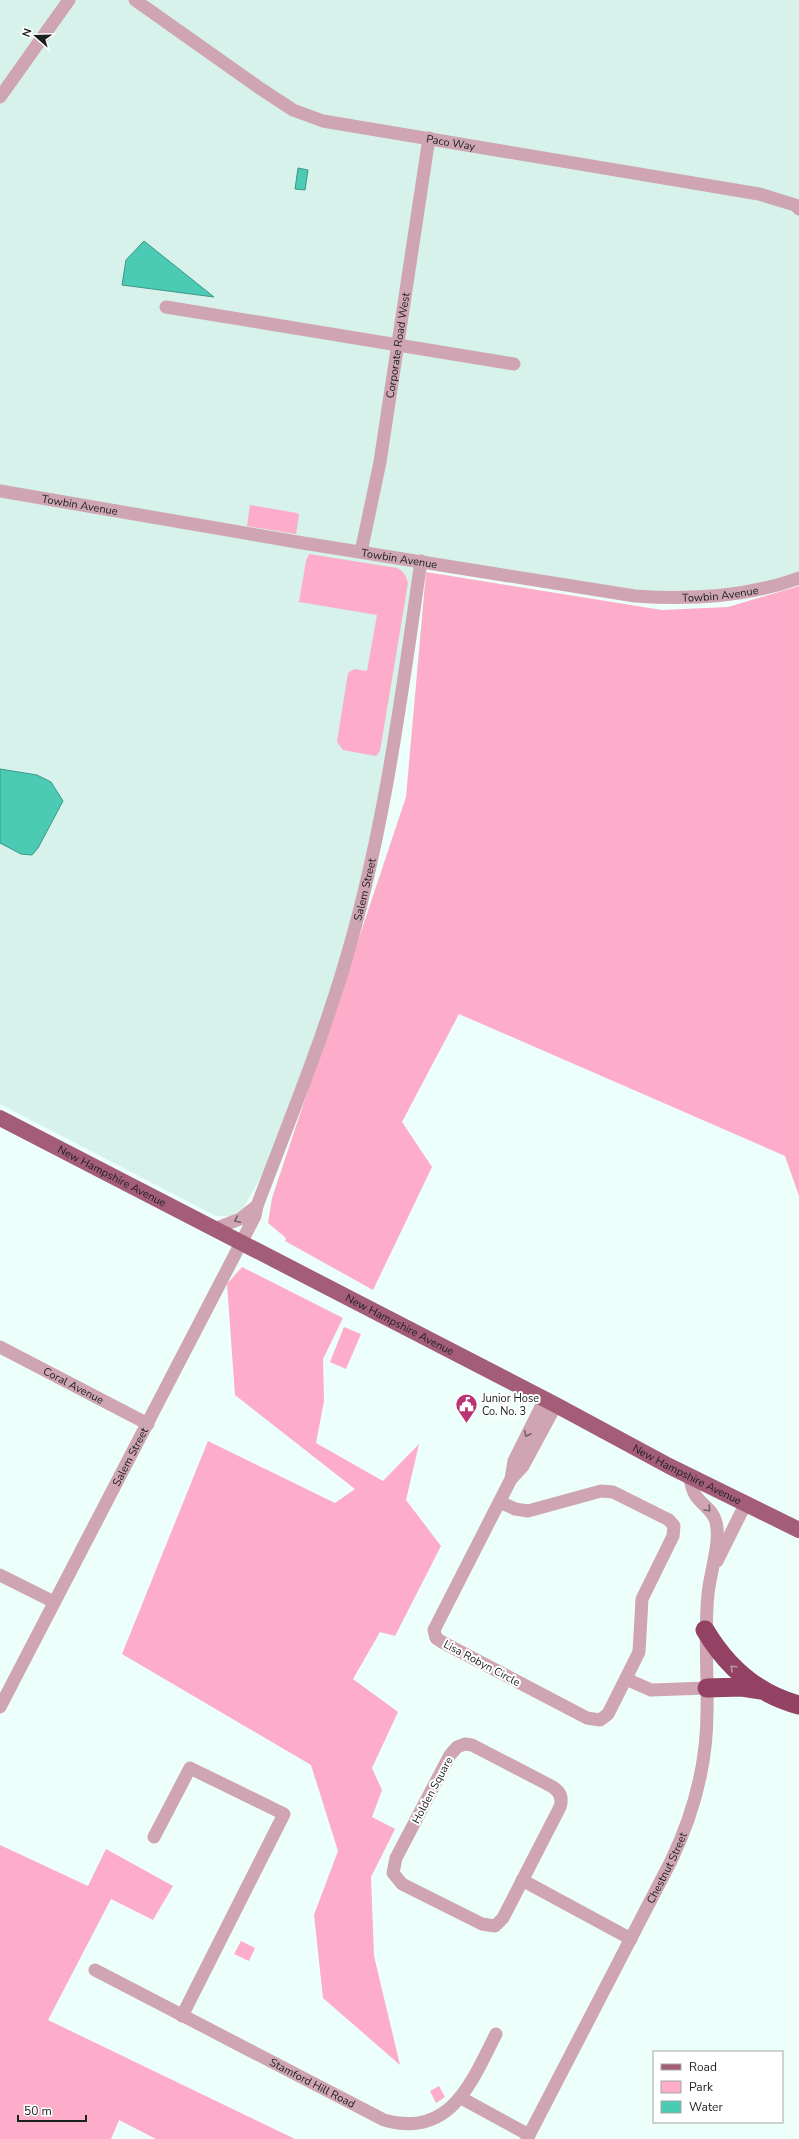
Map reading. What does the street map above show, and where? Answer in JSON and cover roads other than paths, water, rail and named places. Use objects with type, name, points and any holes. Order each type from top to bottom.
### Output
[{"type":"highway","points":[[705,1630],[718,1651],[733,1669],[765,1691],[799,1706]]},
{"type":"highway","points":[[707,1688],[742,1687],[765,1691]]},
{"type":"main road","name":"New Hampshire Avenue","points":[[0,1118],[550,1402],[689,1476],[799,1530]]},
{"type":"street","points":[[0,97],[69,0]]},
{"type":"street","name":"Paco Way","points":[[135,0],[261,90],[293,110],[340,125],[429,138],[758,194],[794,205],[799,209]]},
{"type":"street","name":"Corporate Road West","points":[[361,552],[380,462],[429,138]]},
{"type":"street","points":[[166,307],[514,364]]},
{"type":"street","name":"Towbin Avenue","points":[[0,491],[578,587],[667,598],[743,593],[799,578]]},
{"type":"street","name":"Salem Street","points":[[0,1707],[242,1244],[255,1216],[257,1206],[318,1043],[341,975],[370,865],[397,722],[420,561]]},
{"type":"street","points":[[214,1229],[243,1216],[257,1206]]},
{"type":"street","name":"Coral Avenue","points":[[0,1347],[148,1424]]},
{"type":"street","name":"Lisa Robyn Circle","points":[[500,1502],[516,1510],[528,1511],[598,1491],[613,1492],[669,1520],[673,1524],[675,1529],[673,1536],[642,1599],[639,1652],[608,1714],[603,1719],[596,1721],[436,1638],[434,1630],[435,1625],[511,1479],[523,1466],[550,1402]]},
{"type":"street","name":"Chestnut Street","points":[[528,2137],[681,1840],[695,1801],[705,1755],[707,1688],[705,1630],[711,1571],[717,1532],[713,1513],[696,1496],[689,1476]]},
{"type":"street","name":"Chestnut Street","points":[[711,1571],[745,1504]]},
{"type":"street","points":[[0,1575],[54,1602]]},
{"type":"street","points":[[626,1679],[651,1690],[707,1688]]},
{"type":"street","name":"Holden Square","points":[[460,1745],[472,1745],[551,1786],[560,1793],[561,1804],[522,1880],[503,1918],[497,1925],[491,1927],[482,1924],[402,1884],[395,1876],[393,1870],[396,1858],[450,1755],[460,1745]]},
{"type":"street","points":[[154,1837],[190,1768],[284,1814],[182,2016]]},
{"type":"street","points":[[522,1880],[631,1939]]},
{"type":"street","name":"Stamford Hill Road","points":[[95,1970],[384,2120],[399,2126],[415,2128],[435,2123],[455,2110],[463,2099],[496,2034]]},
{"type":"street","points":[[463,2099],[528,2137]]},
{"type":"water","points":[[298,168],[308,170],[305,190],[295,189]]},
{"type":"water","points":[[144,241],[214,297],[122,285],[126,260]]},
{"type":"water","points":[[0,769],[37,775],[51,782],[63,801],[38,848],[32,855],[21,854],[0,843]]},
{"type":"place","name":"Junior Hose Co. No. 3","points":[[467,1424]]}]
